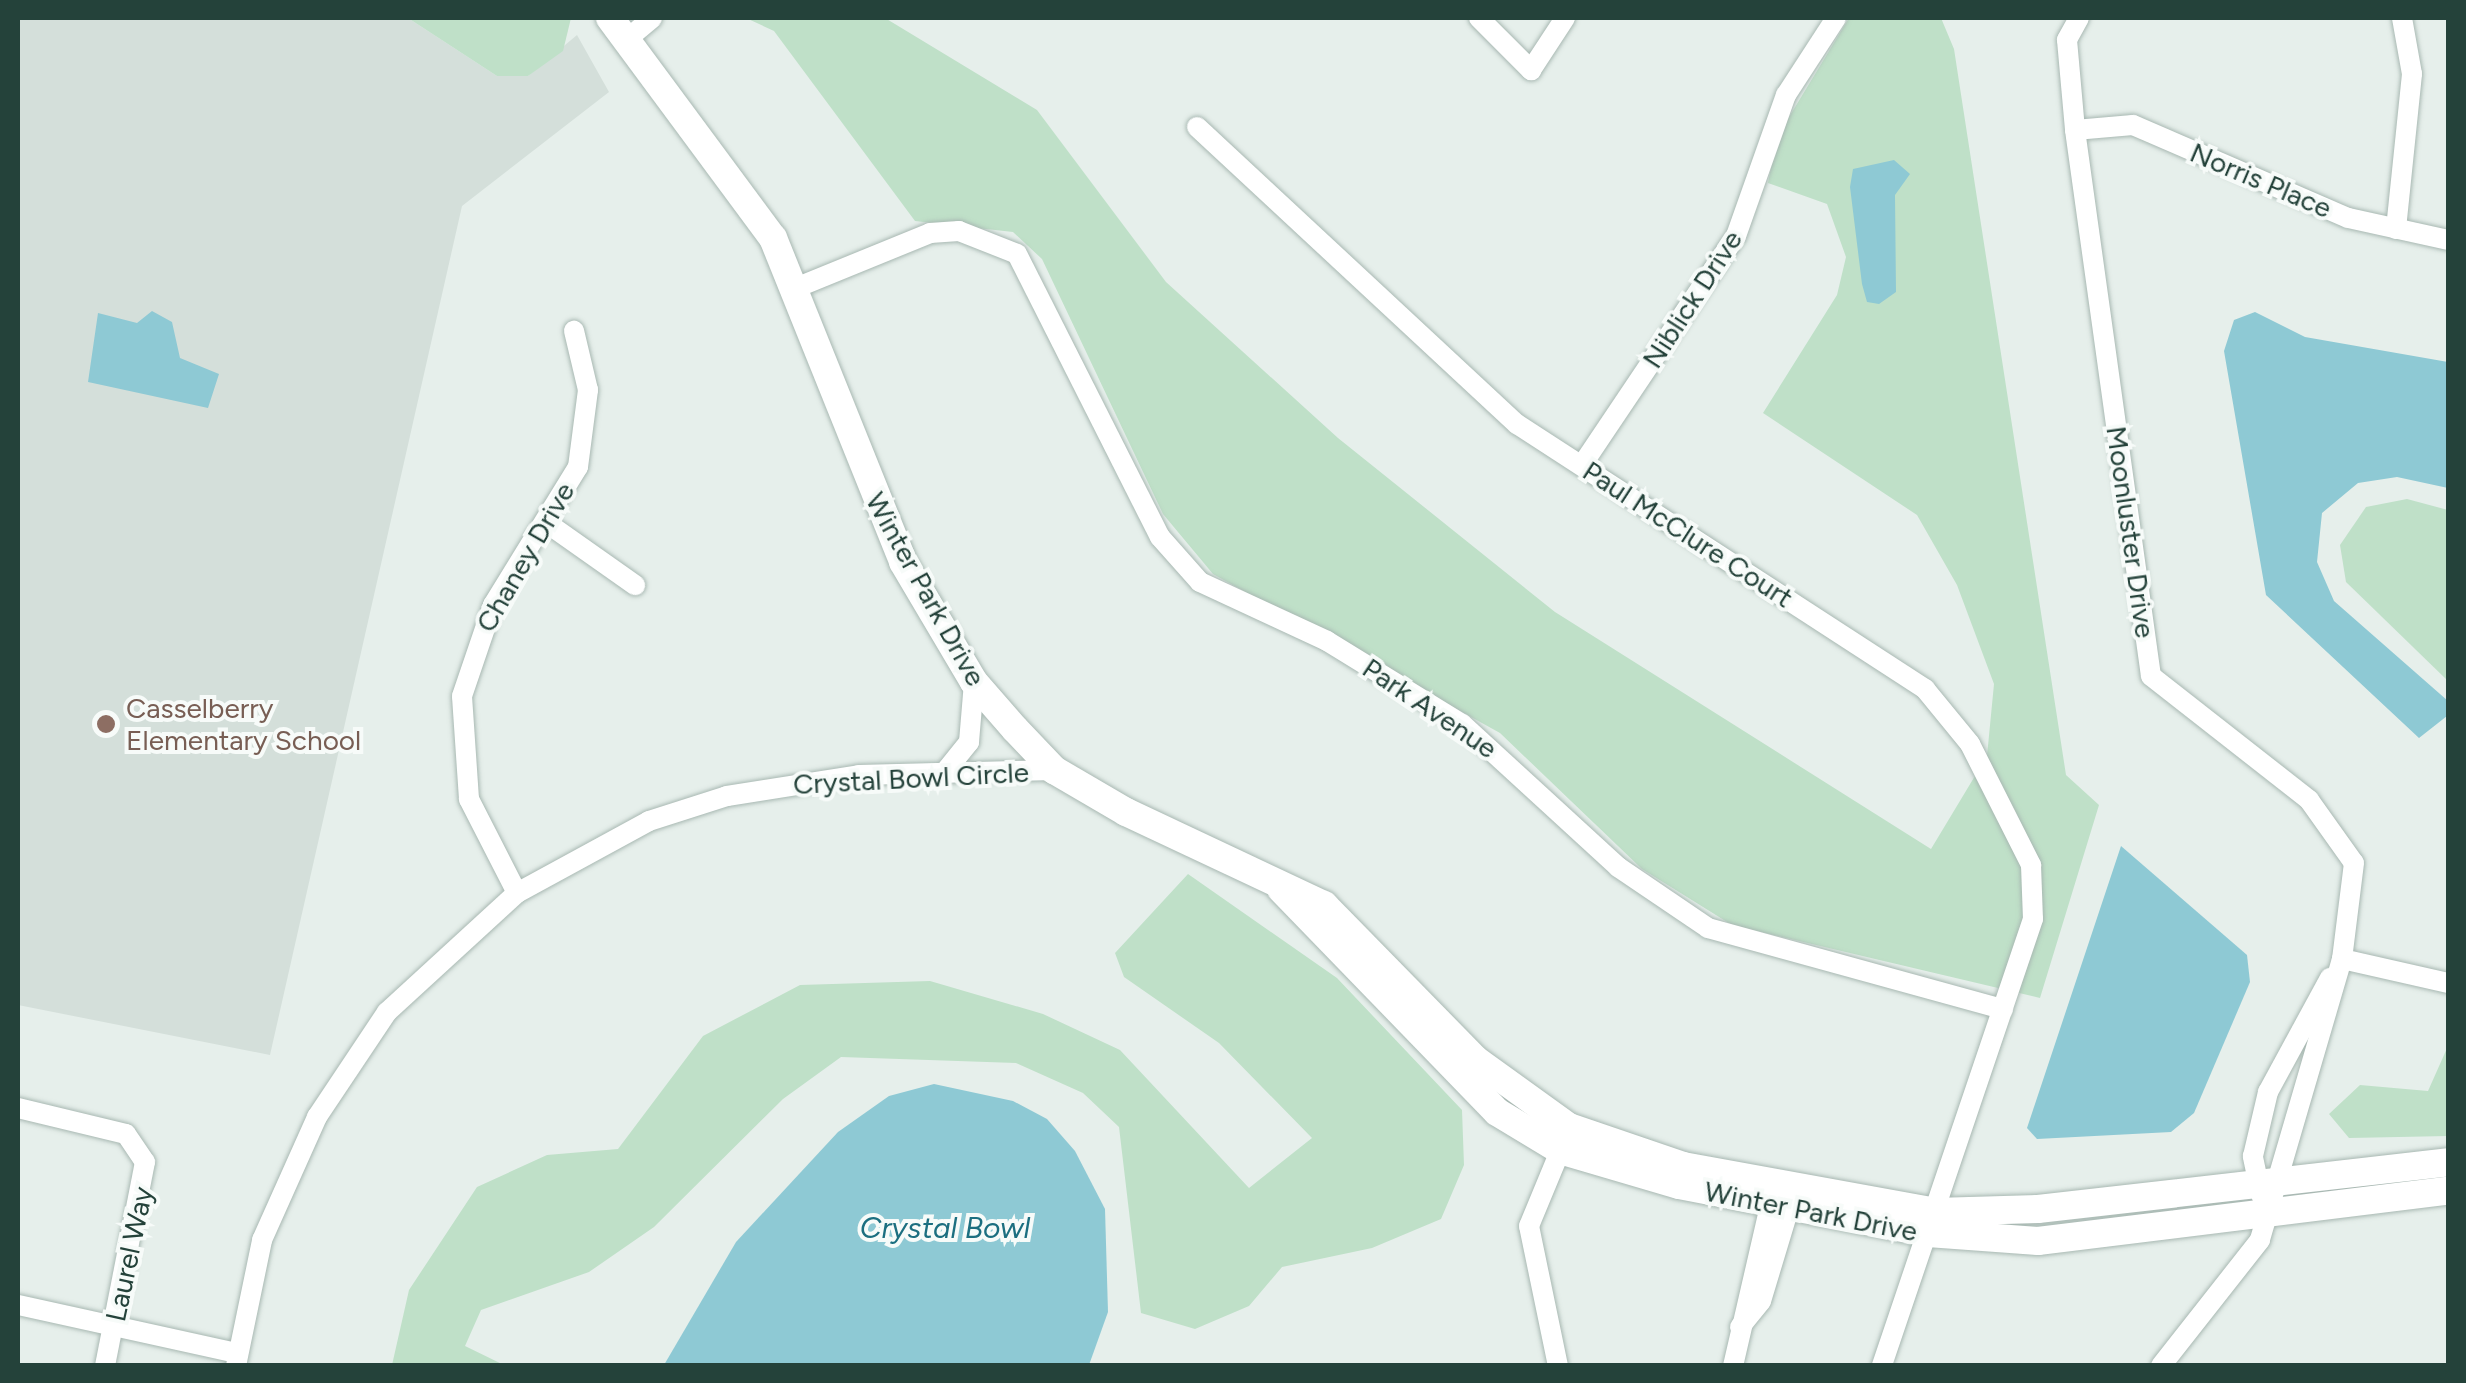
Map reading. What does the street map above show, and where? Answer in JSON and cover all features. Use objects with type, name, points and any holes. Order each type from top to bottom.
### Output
[{"type":"street","points":[[618,29],[652,18]]},
{"type":"street","points":[[1479,18],[1531,70],[1565,18]]},
{"type":"street","name":"Niblick Drive","points":[[1582,466],[1736,236],[1786,95],[1836,18]]},
{"type":"street","name":"Moonluster Drive","points":[[2080,18],[2067,40],[2075,130],[2151,676],[2342,836],[2354,878],[2342,959],[2268,1182]]},
{"type":"street","points":[[2396,229],[2412,74],[2402,18]]},
{"type":"street","name":"Winter Park Drive","points":[[618,29],[750,199],[798,287],[868,488],[974,682],[1054,770],[1280,888],[1324,905],[1476,1060],[1565,1138],[1779,1208],[1931,1222],[2448,1162]]},
{"type":"street","name":"Norris Place","points":[[2075,130],[2132,125],[2348,218],[2448,240]]},
{"type":"street","name":"Paul McClure Court","points":[[1197,127],[1517,424],[1954,714],[2036,890],[2003,1009]]},
{"type":"street","name":"Park Avenue","points":[[798,287],[930,233],[959,231],[1005,246],[1034,275],[1160,536],[1200,582],[1327,641],[1462,724],[1618,867],[1708,928],[2003,1009]]},
{"type":"street","name":"Chaney Drive","points":[[517,893],[469,798],[462,696],[493,605],[547,523],[588,426],[574,331]]},
{"type":"street","points":[[547,523],[636,585]]},
{"type":"street","points":[[944,773],[969,742],[974,682]]},
{"type":"street","name":"Crystal Bowl Circle","points":[[236,1359],[262,1240],[317,1117],[387,1012],[517,893],[649,821],[727,796],[791,782],[1054,770]]},
{"type":"street","points":[[2342,959],[2448,983]]},
{"type":"street","name":"Moonluster Drive","points":[[2268,1182],[2253,1156],[2270,1087],[2342,959]]},
{"type":"street","points":[[1882,1366],[2003,1009]]},
{"type":"street","points":[[2270,1087],[2294,1101]]},
{"type":"street","name":"Laurel Way","points":[[18,1108],[107,1126],[135,1144],[146,1184],[106,1366]]},
{"type":"street","points":[[1558,1366],[1528,1226],[1565,1138]]},
{"type":"street","name":"Winter Park Drive","points":[[1565,1138],[1931,1222],[2038,1241],[2448,1192]]},
{"type":"street","points":[[2160,1366],[2246,1266],[2266,1212],[2268,1182]]},
{"type":"street","points":[[1733,1366],[1740,1327],[1779,1208]]},
{"type":"street","points":[[18,1306],[114,1325],[236,1359]]},
{"type":"shaded area","points":[[18,18],[408,18],[497,76],[528,76],[577,35],[609,92],[462,206],[270,1055],[18,1005]]},
{"type":"green space","points":[[408,18],[571,18],[563,51],[528,76],[497,76]]},
{"type":"green space","points":[[746,18],[885,18],[1037,110],[1166,282],[1338,438],[1555,612],[1931,849],[1987,756],[1994,684],[1957,585],[1917,515],[1763,413],[1837,295],[1846,257],[1827,204],[1768,183],[1777,137],[1849,18],[1941,18],[1954,49],[2066,775],[2099,805],[2040,998],[1732,925],[1642,869],[1500,733],[1213,574],[1163,514],[1042,259],[1013,232],[915,221],[774,31]]},
{"type":"green space","points":[[2407,499],[2448,510],[2448,681],[2346,582],[2340,545],[2366,507]]},
{"type":"green space","points":[[1188,874],[1337,978],[1462,1110],[1464,1165],[1441,1219],[1372,1248],[1282,1267],[1249,1306],[1195,1329],[1141,1313],[1119,1127],[1083,1093],[1016,1063],[841,1057],[783,1099],[654,1227],[589,1272],[481,1310],[465,1346],[504,1365],[392,1365],[409,1290],[477,1187],[547,1155],[618,1149],[703,1036],[800,985],[930,981],[1043,1014],[1120,1050],[1249,1188],[1312,1138],[1219,1043],[1124,977],[1115,953]]},
{"type":"green space","points":[[2448,1046],[2448,1136],[2349,1138],[2329,1114],[2360,1085],[2428,1091]]},
{"type":"water","points":[[1894,160],[1910,174],[1895,195],[1896,292],[1879,304],[1867,302],[1862,284],[1850,187],[1853,169]]},
{"type":"water","points":[[152,311],[172,322],[180,358],[219,374],[208,408],[88,382],[98,313],[137,323]]},
{"type":"water","points":[[2255,312],[2305,337],[2448,362],[2448,488],[2397,477],[2358,483],[2322,513],[2317,562],[2334,601],[2448,701],[2447,716],[2419,738],[2266,595],[2224,351],[2234,320]]},
{"type":"water","points":[[2121,846],[2247,955],[2250,982],[2194,1113],[2171,1132],[2037,1139],[2027,1128]]},
{"type":"water","name":"Crystal Bowl","points":[[934,1084],[1013,1101],[1047,1119],[1075,1151],[1105,1209],[1108,1312],[1089,1365],[664,1365],[736,1242],[838,1132],[889,1096]]},
{"type":"place","name":"Casselberry Elementary School","points":[[106,724]]}]
